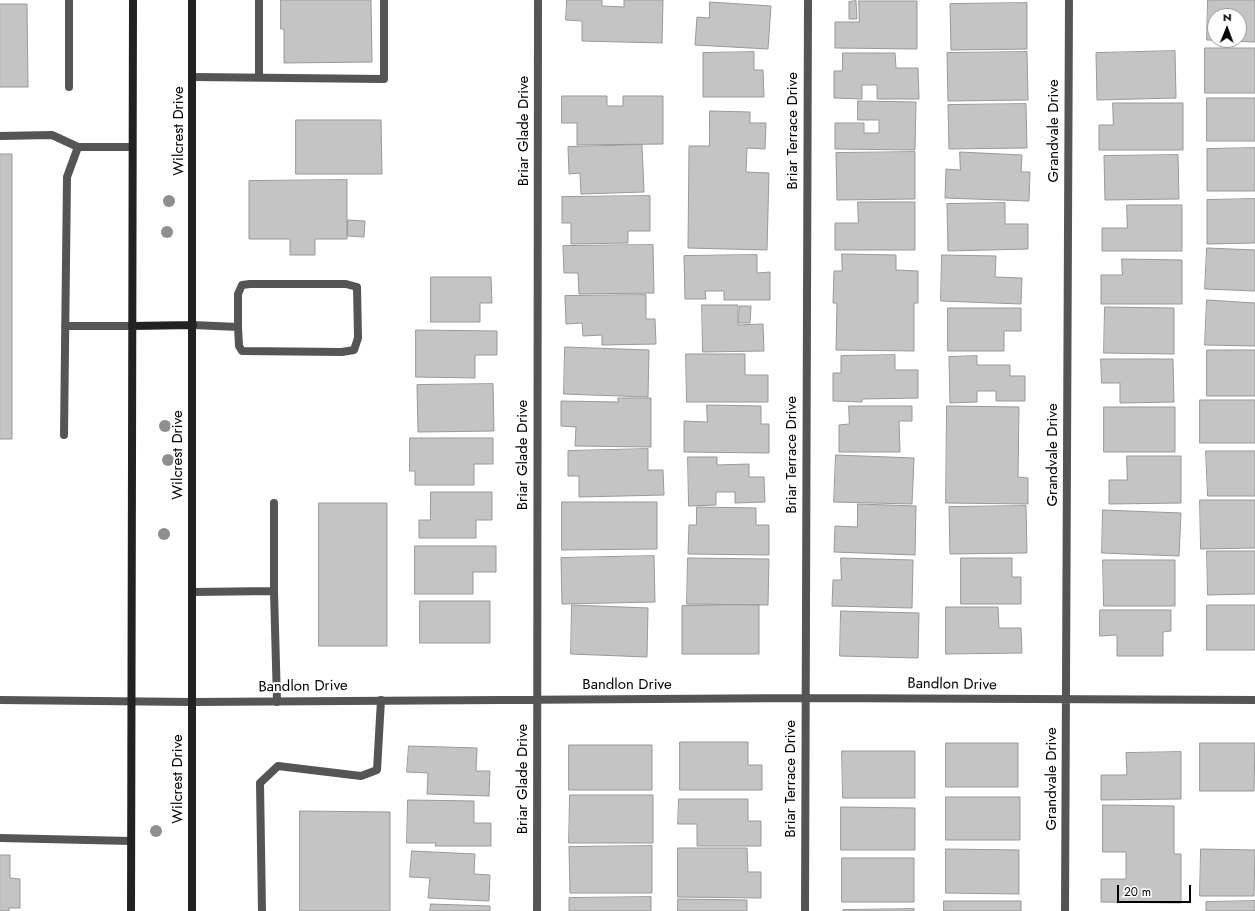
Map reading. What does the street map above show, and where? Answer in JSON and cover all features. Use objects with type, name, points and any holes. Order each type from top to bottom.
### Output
[{"type":"main road","points":[[131,911],[133,0]]},
{"type":"main road","name":"Wilcrest Drive","points":[[192,0],[192,911]]},
{"type":"main road","points":[[132,326],[193,325]]},
{"type":"street","points":[[69,0],[69,87]]},
{"type":"street","points":[[259,0],[259,77]]},
{"type":"street","points":[[193,77],[384,79],[384,0]]},
{"type":"street","name":"Briar Glade Drive","points":[[537,911],[538,0]]},
{"type":"street","name":"Briar Terrace Drive","points":[[805,911],[808,0]]},
{"type":"street","name":"Grandvale Drive","points":[[1065,911],[1069,0]]},
{"type":"street","points":[[0,136],[52,135],[78,147],[132,147]]},
{"type":"street","points":[[64,435],[67,177],[78,147]]},
{"type":"street","points":[[346,284],[357,287],[358,338],[354,350],[342,352],[242,351],[239,346],[238,327],[238,294],[242,285],[346,284]]},
{"type":"street","points":[[193,325],[238,327]]},
{"type":"street","points":[[65,326],[132,326]]},
{"type":"street","points":[[274,503],[276,702]]},
{"type":"street","points":[[192,592],[274,591]]},
{"type":"street","name":"Bandlon Drive","points":[[0,700],[276,702],[381,700],[805,698],[1255,700]]},
{"type":"street","points":[[262,911],[260,783],[278,766],[361,776],[376,770],[381,700]]},
{"type":"street","points":[[0,838],[131,841]]},
{"type":"building","points":[[281,0],[371,0],[372,62],[284,63],[284,29],[281,29]]},
{"type":"building","points":[[567,0],[602,0],[602,6],[624,7],[624,0],[663,0],[662,43],[582,41],[582,21],[566,20]]},
{"type":"building","points":[[1208,0],[1255,0],[1255,42],[1247,42],[1247,8],[1208,8]]},
{"type":"building","points":[[856,1],[857,19],[849,19],[849,2]]},
{"type":"building","points":[[859,1],[917,1],[917,49],[835,48],[835,22],[859,22]]},
{"type":"building","points":[[710,2],[771,6],[768,49],[695,45],[697,17],[709,18]]},
{"type":"building","points":[[1027,3],[1027,49],[951,50],[950,4]]},
{"type":"building","points":[[0,4],[27,4],[28,87],[0,87]]},
{"type":"building","points":[[1205,48],[1255,48],[1255,93],[1205,93]]},
{"type":"building","points":[[1175,51],[1176,98],[1097,100],[1096,53]]},
{"type":"building","points":[[754,52],[754,70],[763,70],[764,97],[703,97],[703,53]]},
{"type":"building","points":[[1027,52],[1028,100],[948,101],[947,53]]},
{"type":"building","points":[[843,53],[895,53],[896,68],[918,68],[919,99],[877,99],[877,85],[862,85],[862,99],[834,98],[834,71],[842,71]]},
{"type":"building","points":[[562,96],[607,96],[607,106],[623,106],[623,96],[663,96],[663,144],[577,145],[577,123],[562,123]]},
{"type":"building","points":[[1207,98],[1255,98],[1255,141],[1207,141]]},
{"type":"building","points":[[858,101],[916,102],[915,150],[835,149],[835,123],[864,123],[864,133],[879,133],[879,120],[858,120]]},
{"type":"building","points":[[1113,103],[1183,103],[1183,150],[1099,150],[1099,125],[1113,125]]},
{"type":"building","points":[[1026,104],[1027,148],[949,149],[948,105]]},
{"type":"building","points":[[710,111],[750,112],[750,123],[766,123],[765,149],[747,148],[746,172],[769,173],[767,250],[688,248],[689,146],[709,146]]},
{"type":"building","points":[[296,120],[381,120],[382,174],[296,174]]},
{"type":"building","points":[[642,145],[644,192],[581,194],[580,173],[569,174],[568,147]]},
{"type":"building","points":[[1255,148],[1255,191],[1207,191],[1207,149]]},
{"type":"building","points":[[915,152],[915,199],[837,200],[836,153]]},
{"type":"building","points":[[960,152],[1022,155],[1021,172],[1030,172],[1029,201],[945,198],[946,169],[960,170]]},
{"type":"building","points":[[0,154],[12,154],[12,439],[0,439]]},
{"type":"building","points":[[1178,155],[1179,199],[1105,200],[1104,156]]},
{"type":"building","points":[[347,180],[347,239],[315,239],[315,255],[290,255],[290,239],[249,239],[249,181]]},
{"type":"building","points":[[650,196],[650,231],[628,231],[628,243],[571,244],[571,223],[562,223],[562,197]]},
{"type":"building","points":[[1255,199],[1255,243],[1207,244],[1207,200]]},
{"type":"building","points":[[858,202],[915,202],[915,250],[835,250],[835,223],[858,223]]},
{"type":"building","points":[[1005,203],[1005,224],[1028,224],[1028,249],[948,251],[947,204]]},
{"type":"building","points":[[1127,205],[1182,205],[1182,251],[1102,251],[1102,228],[1127,228]]},
{"type":"building","points":[[348,220],[365,221],[364,237],[348,236]]},
{"type":"building","points":[[653,245],[654,293],[579,294],[578,273],[564,273],[563,246]]},
{"type":"building","points":[[1207,248],[1255,250],[1255,291],[1205,289]]},
{"type":"building","points":[[842,254],[896,255],[896,270],[918,271],[918,303],[914,303],[914,351],[836,350],[837,303],[833,303],[834,271],[842,271]]},
{"type":"building","points":[[757,255],[757,273],[770,272],[770,300],[724,300],[724,291],[705,291],[706,299],[685,299],[684,256]]},
{"type":"building","points":[[942,255],[996,256],[995,277],[1022,278],[1021,304],[941,301]]},
{"type":"building","points":[[1122,259],[1182,260],[1182,304],[1101,304],[1101,275],[1122,275]]},
{"type":"building","points":[[431,277],[491,277],[492,303],[480,303],[480,322],[431,322]]},
{"type":"building","points":[[646,295],[646,319],[655,319],[656,344],[602,345],[602,335],[583,336],[582,323],[566,324],[565,296]]},
{"type":"building","points":[[1207,300],[1255,303],[1255,346],[1205,345]]},
{"type":"building","points":[[702,305],[738,305],[738,325],[763,324],[764,351],[703,352]]},
{"type":"building","points":[[740,306],[751,306],[750,323],[739,323]]},
{"type":"building","points":[[1105,307],[1174,308],[1174,354],[1104,353]]},
{"type":"building","points":[[948,308],[1021,308],[1021,331],[1004,331],[1004,351],[948,351]]},
{"type":"building","points":[[416,330],[497,331],[497,355],[475,355],[475,378],[416,377]]},
{"type":"building","points":[[565,347],[649,350],[648,397],[564,394]]},
{"type":"building","points":[[1207,350],[1255,350],[1255,396],[1207,396]]},
{"type":"building","points":[[686,354],[745,354],[745,375],[768,375],[768,402],[687,402]]},
{"type":"building","points":[[895,355],[895,370],[918,370],[918,398],[862,399],[862,402],[833,401],[833,373],[841,373],[841,356]]},
{"type":"building","points":[[977,356],[977,365],[1010,365],[1010,376],[1025,376],[1025,401],[996,401],[996,391],[977,391],[977,402],[950,403],[949,357]]},
{"type":"building","points":[[1101,359],[1173,359],[1174,402],[1120,403],[1120,383],[1102,383]]},
{"type":"building","points":[[493,384],[494,431],[418,432],[417,385]]},
{"type":"building","points":[[618,398],[651,398],[651,447],[575,446],[576,427],[561,426],[561,401],[618,402]]},
{"type":"building","points":[[1200,400],[1255,400],[1255,443],[1200,443]]},
{"type":"building","points":[[707,405],[761,406],[761,424],[769,424],[769,453],[684,452],[684,421],[707,422]]},
{"type":"building","points":[[849,406],[912,406],[912,421],[899,421],[900,452],[839,452],[839,425],[849,424]]},
{"type":"building","points":[[947,406],[1019,407],[1018,477],[1028,478],[1028,504],[946,503]]},
{"type":"building","points":[[1104,407],[1175,407],[1175,452],[1104,452]]},
{"type":"building","points":[[410,438],[493,438],[493,464],[474,464],[474,485],[415,485],[415,471],[410,471]]},
{"type":"building","points":[[648,449],[648,470],[663,470],[664,495],[579,497],[579,476],[568,476],[568,451]]},
{"type":"building","points":[[1206,451],[1255,451],[1255,496],[1208,496]]},
{"type":"building","points":[[836,455],[914,458],[912,504],[834,502]]},
{"type":"building","points":[[1127,456],[1181,456],[1181,503],[1109,504],[1109,480],[1127,480]]},
{"type":"building","points":[[688,457],[717,457],[717,465],[749,464],[749,477],[764,477],[765,502],[735,503],[735,492],[716,492],[716,505],[689,506]]},
{"type":"building","points":[[431,492],[492,492],[492,520],[476,520],[476,538],[419,538],[419,520],[430,520]]},
{"type":"building","points":[[1200,500],[1255,500],[1255,548],[1201,549]]},
{"type":"building","points":[[562,502],[657,502],[657,549],[562,550]]},
{"type":"building","points":[[319,503],[387,503],[387,646],[319,646]]},
{"type":"building","points":[[858,504],[916,506],[915,555],[834,552],[835,526],[857,527]]},
{"type":"building","points":[[1026,506],[1027,553],[950,554],[949,507]]},
{"type":"building","points":[[697,507],[756,508],[756,525],[769,525],[769,555],[688,554],[689,525],[696,525]]},
{"type":"building","points":[[1103,510],[1181,513],[1179,556],[1102,553]]},
{"type":"building","points":[[415,546],[496,546],[496,572],[473,572],[473,594],[415,594]]},
{"type":"building","points":[[1207,551],[1255,551],[1255,594],[1208,595]]},
{"type":"building","points":[[654,556],[655,602],[562,604],[561,558]]},
{"type":"building","points":[[688,558],[769,559],[768,605],[687,604]]},
{"type":"building","points":[[841,558],[913,560],[912,608],[832,606],[833,580],[841,580]]},
{"type":"building","points":[[961,558],[1012,558],[1012,577],[1021,577],[1021,604],[961,604]]},
{"type":"building","points":[[1103,560],[1175,560],[1175,606],[1104,606]]},
{"type":"building","points":[[420,601],[490,601],[490,643],[420,643]]},
{"type":"building","points":[[572,605],[648,608],[647,657],[571,654]]},
{"type":"building","points":[[759,605],[759,654],[682,654],[682,606]]},
{"type":"building","points":[[1207,605],[1255,605],[1255,650],[1207,650]]},
{"type":"building","points":[[946,607],[998,607],[999,628],[1021,628],[1022,653],[946,654]]},
{"type":"building","points":[[1100,610],[1171,610],[1171,631],[1163,632],[1163,656],[1117,656],[1117,635],[1100,636]]},
{"type":"building","points":[[841,611],[919,613],[918,658],[840,656]]},
{"type":"building","points":[[680,742],[748,742],[748,765],[762,765],[762,790],[680,790]]},
{"type":"building","points":[[946,743],[1018,743],[1018,787],[946,787]]},
{"type":"building","points":[[1200,743],[1255,743],[1254,791],[1200,791]]},
{"type":"building","points":[[569,745],[652,745],[652,790],[569,790]]},
{"type":"building","points":[[409,746],[477,748],[476,771],[490,771],[489,796],[427,794],[428,773],[407,772]]},
{"type":"building","points":[[842,751],[915,751],[915,798],[843,798]]},
{"type":"building","points":[[1181,752],[1181,799],[1101,800],[1101,775],[1127,775],[1126,753]]},
{"type":"building","points":[[570,795],[653,795],[653,843],[569,843]]},
{"type":"building","points":[[946,797],[1020,797],[1020,840],[946,840]]},
{"type":"building","points":[[679,799],[748,799],[748,821],[761,821],[761,846],[697,846],[697,824],[678,824]]},
{"type":"building","points":[[408,800],[474,801],[474,823],[491,823],[491,846],[435,846],[436,843],[407,843]]},
{"type":"building","points":[[1103,805],[1174,806],[1174,854],[1181,854],[1181,903],[1101,902],[1101,879],[1126,879],[1126,852],[1103,852]]},
{"type":"building","points":[[841,807],[915,808],[915,850],[841,850]]},
{"type":"building","points":[[300,811],[390,812],[390,911],[300,911]]},
{"type":"building","points":[[652,846],[652,893],[570,893],[569,847]]},
{"type":"building","points":[[678,848],[747,848],[748,872],[761,872],[761,898],[678,897]]},
{"type":"building","points":[[946,849],[1019,850],[1019,894],[946,893]]},
{"type":"building","points":[[1201,849],[1255,850],[1254,896],[1200,896]]},
{"type":"building","points":[[412,851],[475,854],[474,874],[490,875],[489,901],[428,898],[430,878],[410,877]]},
{"type":"building","points":[[0,855],[10,855],[10,878],[20,879],[20,908],[9,908],[9,911],[0,911]]},
{"type":"building","points":[[842,858],[914,858],[914,902],[842,902]]},
{"type":"building","points":[[651,897],[651,911],[569,911],[569,898]]},
{"type":"building","points":[[678,899],[747,900],[747,911],[678,911]]},
{"type":"building","points":[[944,901],[1021,901],[1021,911],[944,911]]},
{"type":"building","points":[[1255,901],[1255,911],[1206,911],[1206,902]]},
{"type":"building","points":[[431,904],[490,906],[490,911],[430,911]]},
{"type":"building","points":[[914,909],[914,911],[843,911],[843,910]]}]
